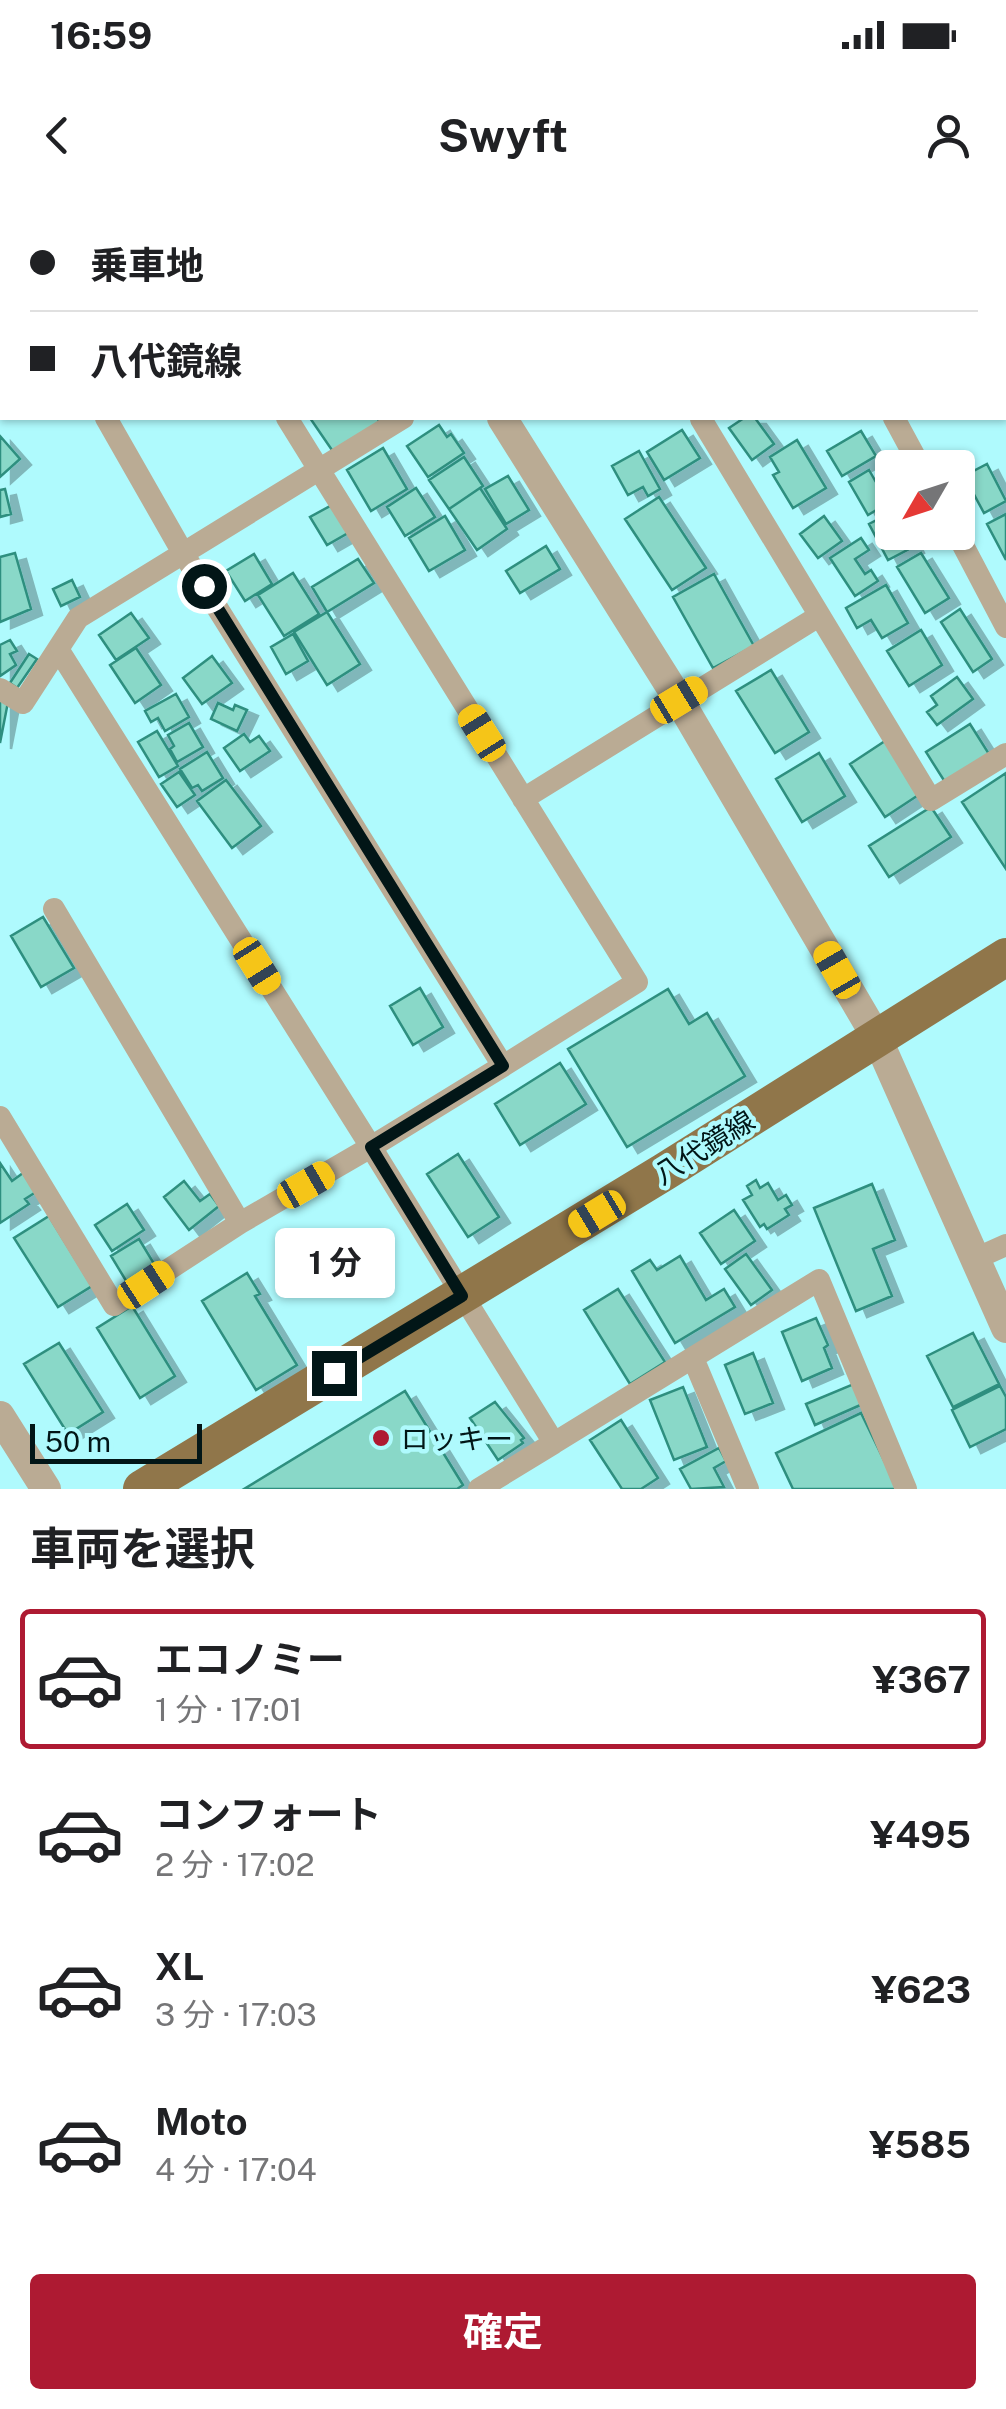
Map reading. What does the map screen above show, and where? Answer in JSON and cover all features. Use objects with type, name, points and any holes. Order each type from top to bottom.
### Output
[{"type":"main road","name":"八代鏡線","points":[[142,1489],[462,1296],[1006,957]]},
{"type":"street","points":[[107,420],[184,554],[503,1066]]},
{"type":"street","points":[[0,1117],[8,1150],[114,1305],[637,982],[288,420]]},
{"type":"street","points":[[0,689],[23,704],[78,618],[400,420]]},
{"type":"street","points":[[503,420],[679,700],[877,1038],[1006,1328]]},
{"type":"street","points":[[702,420],[930,800],[1006,754]]},
{"type":"street","points":[[895,420],[911,450]]},
{"type":"street","points":[[965,550],[1006,627]]},
{"type":"street","points":[[523,799],[819,616]]},
{"type":"street","points":[[58,648],[554,1444]]},
{"type":"street","points":[[54,909],[240,1224]]},
{"type":"street","points":[[976,1258],[1006,1245]]},
{"type":"street","points":[[479,1489],[818,1280],[906,1489]]},
{"type":"street","points":[[693,1358],[748,1489]]},
{"type":"street","points":[[0,1416],[46,1489]]},
{"type":"building","points":[[311,420],[380,422],[334,453]]},
{"type":"building","points":[[741,420],[756,420],[774,444],[752,460],[729,428]]},
{"type":"building","points":[[439,425],[464,453],[428,477],[407,446]]},
{"type":"building","points":[[682,430],[700,458],[664,480],[647,452]]},
{"type":"building","points":[[861,431],[875,457],[842,476],[827,451]]},
{"type":"building","points":[[0,436],[20,459],[0,477]]},
{"type":"building","points":[[797,440],[826,488],[793,508],[773,475],[779,472],[770,457]]},
{"type":"building","points":[[383,448],[407,489],[371,511],[347,470]]},
{"type":"building","points":[[639,451],[660,489],[648,496],[643,487],[628,495],[612,466]]},
{"type":"building","points":[[464,457],[483,486],[449,509],[429,480]]},
{"type":"building","points":[[987,464],[1006,501],[984,513],[975,496],[975,470]]},
{"type":"building","points":[[869,470],[875,480],[875,511],[868,515],[849,482]]},
{"type":"building","points":[[508,476],[529,510],[506,524],[485,489]]},
{"type":"building","points":[[416,488],[435,517],[405,536],[387,507]]},
{"type":"building","points":[[480,488],[507,529],[477,550],[449,509]]},
{"type":"building","points":[[5,489],[11,514],[0,517],[0,490]]},
{"type":"building","points":[[659,497],[706,568],[672,590],[625,519]]},
{"type":"building","points":[[332,505],[348,533],[327,545],[310,517]]},
{"type":"building","points":[[1006,514],[1006,560],[987,524]]},
{"type":"building","points":[[445,516],[465,550],[429,571],[409,538]]},
{"type":"building","points":[[824,516],[842,541],[818,558],[800,534]]},
{"type":"building","points":[[861,538],[869,550],[855,559],[865,574],[871,570],[878,581],[855,596],[830,558]]},
{"type":"building","points":[[546,546],[560,569],[520,593],[506,571]]},
{"type":"building","points":[[883,550],[907,550],[888,560]]},
{"type":"building","points":[[15,553],[31,609],[0,622],[0,557]]},
{"type":"building","points":[[921,553],[949,598],[925,613],[897,567]]},
{"type":"building","points":[[254,554],[272,584],[245,601],[226,571]]},
{"type":"building","points":[[358,559],[374,583],[327,612],[312,587]]},
{"type":"building","points":[[293,573],[319,614],[284,636],[258,595]]},
{"type":"building","points":[[714,574],[754,646],[713,668],[673,597]]},
{"type":"building","points":[[72,580],[80,597],[61,606],[53,589]]},
{"type":"building","points":[[886,585],[908,623],[882,638],[871,620],[857,628],[846,608]]},
{"type":"building","points":[[960,609],[992,659],[973,672],[941,622]]},
{"type":"building","points":[[327,612],[360,664],[327,685],[294,632]]},
{"type":"building","points":[[131,613],[149,638],[116,660],[99,635]]},
{"type":"building","points":[[921,630],[942,665],[909,686],[887,651]]},
{"type":"building","points":[[293,634],[308,661],[286,674],[271,647]]},
{"type":"building","points":[[10,640],[17,651],[10,654],[16,665],[0,676],[0,645]]},
{"type":"building","points":[[136,648],[161,685],[135,703],[110,665]]},
{"type":"building","points":[[29,654],[37,659],[17,688],[10,683]]},
{"type":"building","points":[[212,656],[232,683],[202,704],[183,678]]},
{"type":"building","points":[[771,670],[809,732],[775,753],[736,691]]},
{"type":"building","points":[[957,677],[973,699],[937,725],[927,712],[937,705],[931,696]]},
{"type":"building","points":[[176,694],[189,717],[165,731],[158,718],[151,722],[145,711]]},
{"type":"building","points":[[0,700],[8,702],[0,743]]},
{"type":"building","points":[[218,703],[233,710],[235,705],[247,710],[237,731],[211,719]]},
{"type":"building","points":[[189,723],[203,747],[177,762],[168,735]]},
{"type":"building","points":[[970,724],[989,754],[945,782],[926,752]]},
{"type":"building","points":[[157,731],[178,766],[159,777],[138,742]]},
{"type":"building","points":[[244,734],[250,742],[259,736],[270,751],[240,771],[224,748]]},
{"type":"building","points":[[885,741],[920,794],[885,817],[850,764]]},
{"type":"building","points":[[207,752],[223,778],[202,791],[198,785],[192,788],[180,769]]},
{"type":"building","points":[[819,753],[845,796],[802,822],[776,779]]},
{"type":"building","points":[[179,772],[195,795],[177,807],[161,784]]},
{"type":"building","points":[[1006,773],[1006,869],[962,802]]},
{"type":"building","points":[[226,780],[261,826],[232,848],[197,801]]},
{"type":"building","points":[[931,807],[951,837],[889,877],[869,846]]},
{"type":"building","points":[[43,917],[74,968],[41,987],[11,936]]},
{"type":"building","points":[[420,988],[443,1027],[413,1045],[390,1006]]},
{"type":"building","points":[[668,989],[689,1024],[707,1013],[745,1076],[627,1147],[568,1049]]},
{"type":"building","points":[[560,1063],[586,1104],[520,1145],[495,1104]]},
{"type":"building","points":[[458,1154],[499,1217],[468,1237],[427,1174]]},
{"type":"building","points":[[0,1163],[12,1181],[23,1173],[36,1192],[25,1199],[29,1204],[0,1223]]},
{"type":"building","points":[[756,1180],[760,1188],[768,1183],[778,1200],[786,1195],[792,1205],[785,1209],[789,1215],[767,1229],[764,1224],[760,1227],[743,1200],[752,1195],[747,1186]]},
{"type":"building","points":[[184,1181],[200,1201],[210,1194],[219,1206],[189,1230],[164,1197]]},
{"type":"building","points":[[872,1184],[895,1240],[873,1249],[892,1296],[856,1311],[814,1208]]},
{"type":"building","points":[[127,1204],[144,1230],[112,1251],[95,1225]]},
{"type":"building","points":[[734,1210],[755,1241],[721,1264],[700,1233]]},
{"type":"building","points":[[49,1216],[92,1286],[58,1307],[14,1238]]},
{"type":"building","points":[[139,1239],[156,1267],[128,1284],[111,1256]]},
{"type":"building","points":[[746,1254],[772,1290],[751,1305],[725,1269]]},
{"type":"building","points":[[680,1256],[706,1300],[724,1289],[735,1307],[675,1343],[632,1271],[650,1260],[657,1270]]},
{"type":"building","points":[[247,1273],[260,1294],[255,1296],[297,1365],[256,1390],[202,1301]]},
{"type":"building","points":[[618,1289],[665,1362],[630,1384],[584,1310]]},
{"type":"building","points":[[132,1306],[175,1376],[140,1398],[97,1328]]},
{"type":"building","points":[[816,1318],[828,1345],[824,1348],[832,1368],[802,1381],[782,1332]]},
{"type":"building","points":[[973,1333],[999,1384],[953,1407],[927,1356]]},
{"type":"building","points":[[59,1343],[103,1412],[68,1434],[24,1364]]},
{"type":"building","points":[[753,1353],[773,1403],[745,1414],[725,1365]]},
{"type":"building","points":[[856,1383],[865,1403],[815,1425],[806,1404]]},
{"type":"building","points":[[1000,1386],[1006,1397],[1006,1429],[970,1447],[952,1410]]},
{"type":"building","points":[[683,1387],[707,1447],[674,1460],[650,1400]]},
{"type":"building","name":"ロッキー","points":[[405,1391],[463,1485],[457,1489],[244,1489]]},
{"type":"building","points":[[495,1402],[524,1438],[523,1443],[498,1460],[470,1418]]},
{"type":"building","points":[[861,1413],[898,1489],[793,1489],[776,1453]]},
{"type":"building","points":[[621,1420],[658,1478],[641,1489],[622,1489],[590,1440]]},
{"type":"building","points":[[719,1448],[726,1461],[714,1468],[724,1487],[691,1489],[680,1469]]},
{"type":"place","name":"ロッキー","points":[[381,1438]]},
{"type":"route","points":[[204,586],[503,1066],[371,1147],[462,1296],[334,1373]]}]
